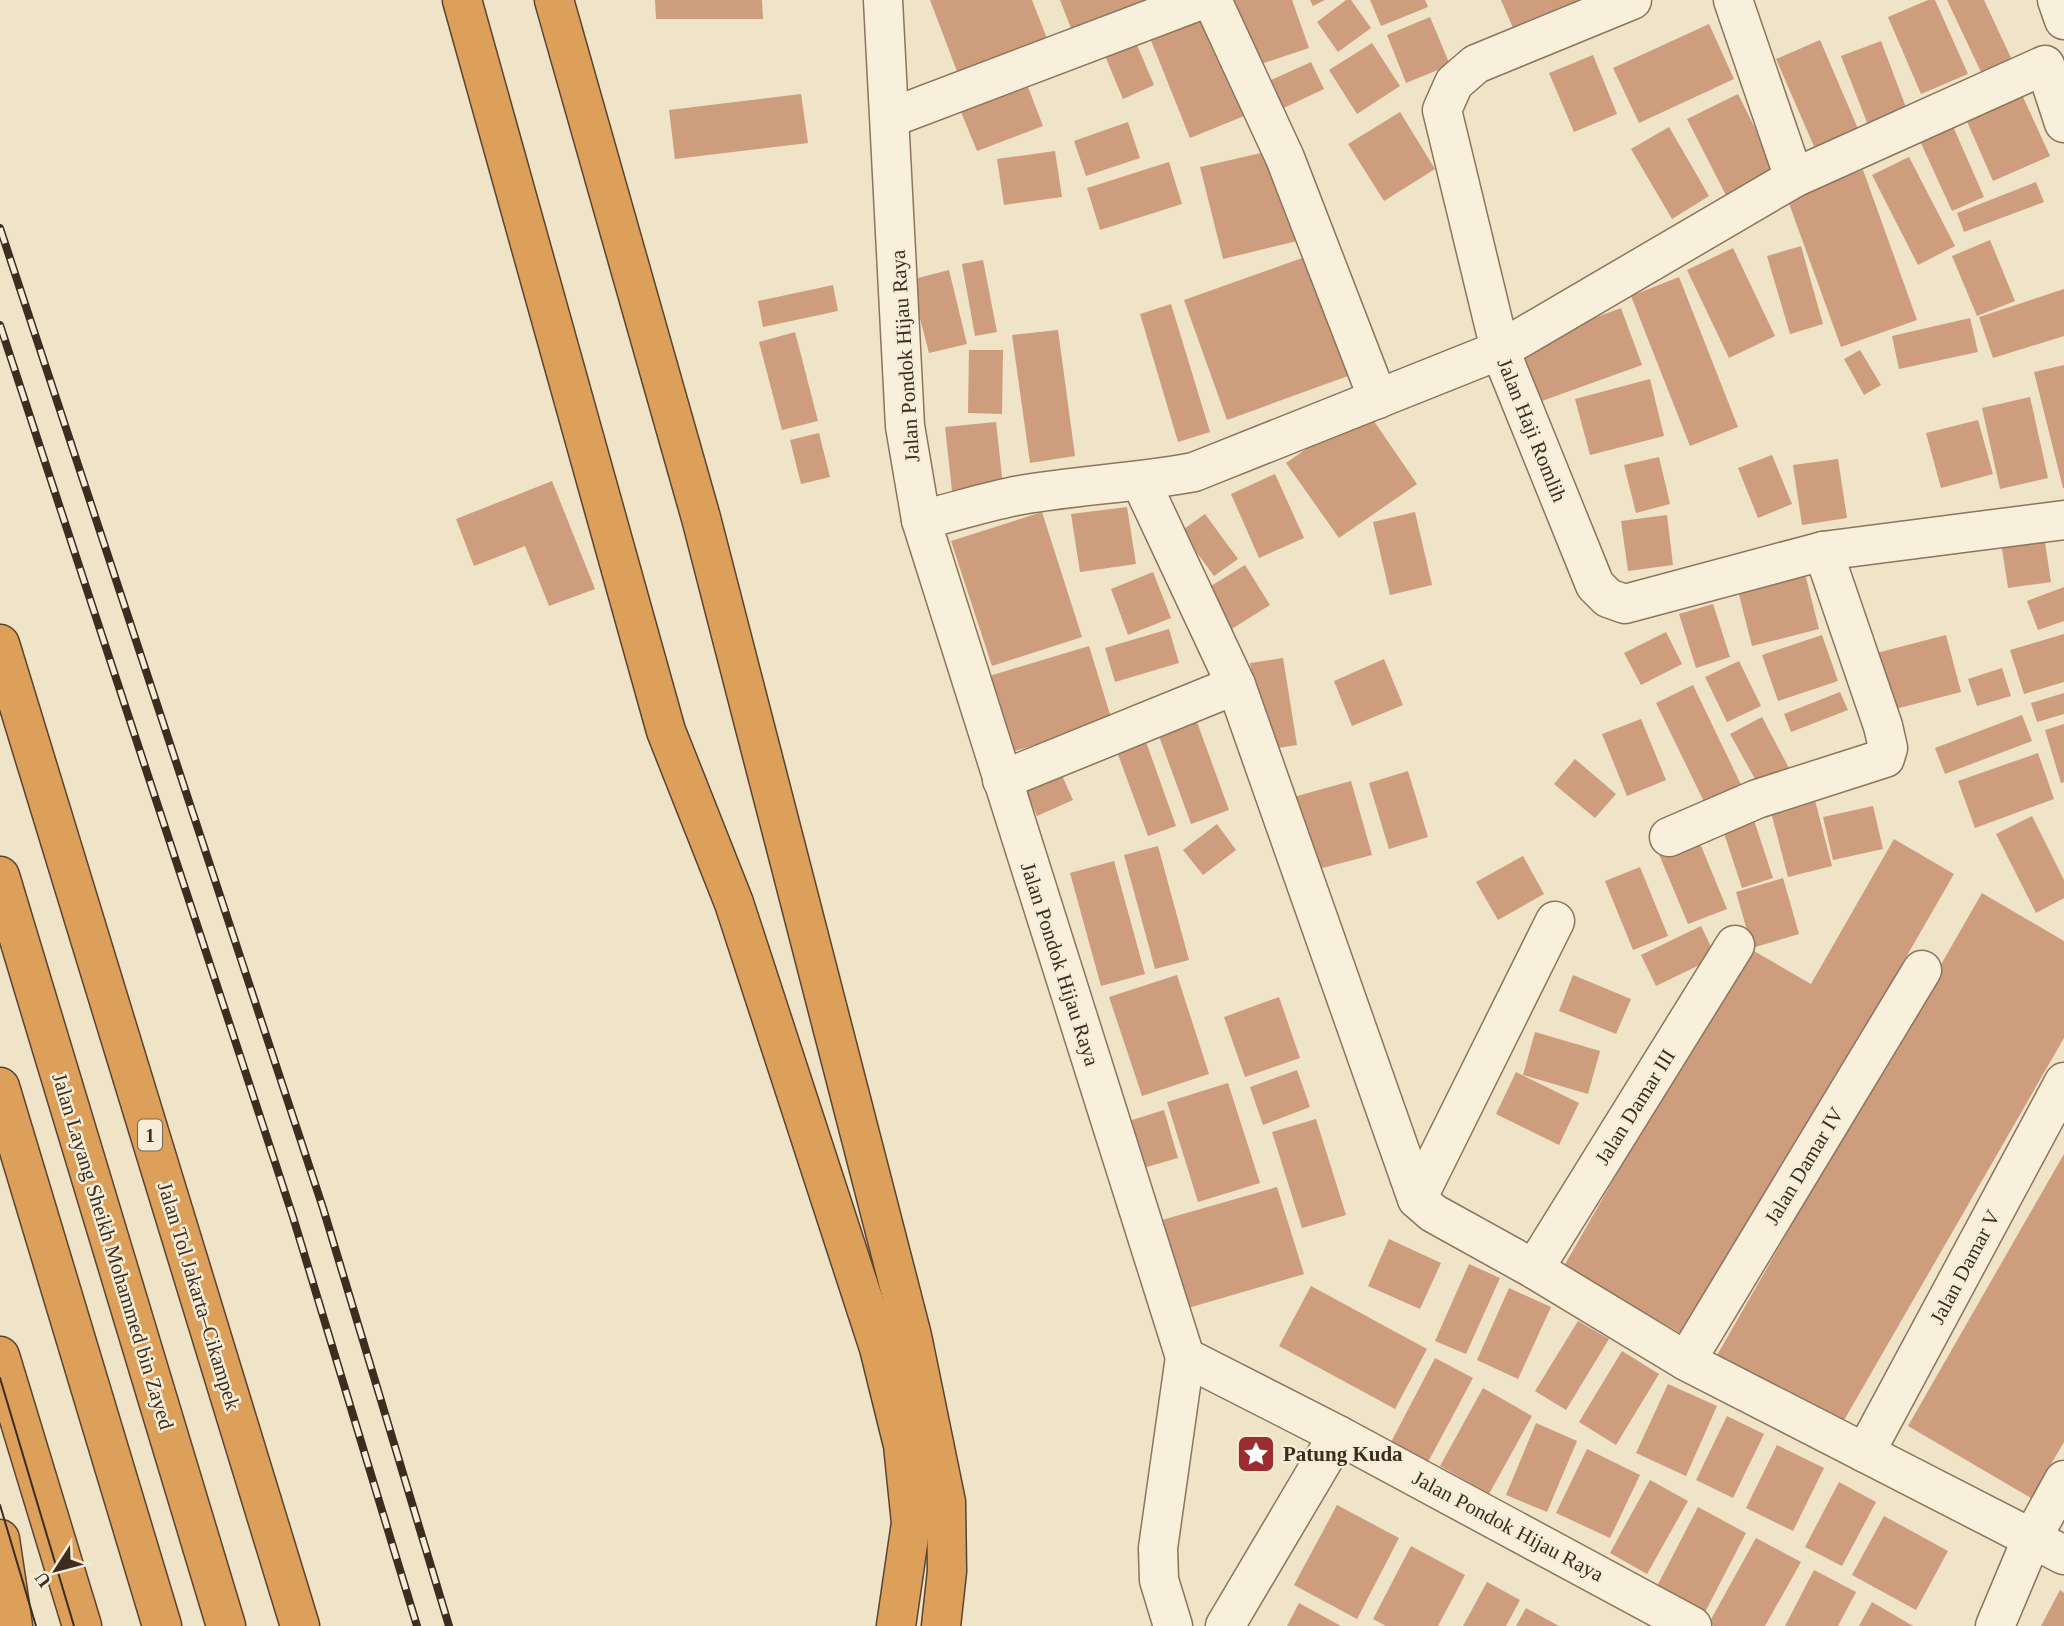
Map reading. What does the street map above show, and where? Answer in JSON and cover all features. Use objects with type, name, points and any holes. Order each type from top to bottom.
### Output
[{"type":"highway","points":[[462,0],[666,731],[734,903],[879,1348],[903,1445],[911,1523],[896,1626]]},
{"type":"highway","points":[[554,0],[701,518],[912,1336],[946,1502],[947,1571],[941,1626]]},
{"type":"highway","name":"Jalan Tol Jakarta–Cikampek","points":[[0,644],[300,1626]]},
{"type":"highway","name":"Jalan Layang Sheikh Mohammed bin Zayed","points":[[0,876],[226,1626]]},
{"type":"highway","points":[[0,1087],[162,1626]]},
{"type":"highway","points":[[0,1356],[82,1626]]},
{"type":"highway","points":[[0,1539],[13,1626]]},
{"type":"highway","points":[[288,1587],[325,1626]]},
{"type":"street","name":"Jalan Pondok Hijau Raya","points":[[883,0],[905,426],[921,520],[1185,1357],[1338,1434],[1692,1626]]},
{"type":"street","points":[[890,118],[1201,0]]},
{"type":"street","points":[[1212,0],[1285,158],[1378,399]]},
{"type":"street","points":[[1632,0],[1476,64],[1454,83],[1442,110],[1500,350],[1794,178],[2045,65],[2064,123]]},
{"type":"street","points":[[1733,0],[1794,178]]},
{"type":"street","points":[[2057,0],[2064,20]]},
{"type":"street","name":"Jalan Haji Romlih","points":[[921,520],[1019,495],[1088,485],[1141,482],[1194,472],[1500,350],[1595,585],[1608,598],[1625,604],[1823,551],[2064,520]]},
{"type":"street","points":[[1141,482],[1236,685],[1417,1199],[1433,1213],[1534,1269],[1686,1361],[2048,1547]]},
{"type":"street","points":[[1669,837],[1757,799],[1885,758],[1888,748],[1883,726],[1823,551]]},
{"type":"street","points":[[1002,780],[1236,685]]},
{"type":"street","points":[[1417,1199],[1555,921]]},
{"type":"street","name":"Jalan Damar III","points":[[1534,1269],[1735,945]]},
{"type":"street","name":"Jalan Damar IV","points":[[1686,1361],[1922,970]]},
{"type":"street","name":"Jalan Damar V","points":[[1865,1453],[2064,1082]]},
{"type":"street","points":[[1173,1626],[1159,1580],[1158,1548],[1185,1357]]},
{"type":"street","points":[[1224,1626],[1338,1434]]},
{"type":"street","points":[[1995,1626],[2048,1547],[2064,1480]]},
{"type":"building","points":[[655,0],[762,0],[763,19],[656,19]]},
{"type":"building","points":[[930,0],[1032,0],[1048,41],[958,74]]},
{"type":"building","points":[[1060,0],[1151,0],[1072,31]]},
{"type":"building","points":[[1222,0],[1292,0],[1309,48],[1246,69]]},
{"type":"building","points":[[1310,0],[1325,0],[1313,6]]},
{"type":"building","points":[[1346,0],[1351,0],[1371,28],[1338,52],[1317,22]]},
{"type":"building","points":[[1370,0],[1425,0],[1428,7],[1381,26]]},
{"type":"building","points":[[1501,0],[1577,0],[1580,8],[1516,35]]},
{"type":"building","points":[[1928,0],[1935,0],[1968,74],[1921,94],[1888,17]]},
{"type":"building","points":[[1947,0],[1984,0],[2012,60],[1982,74]]},
{"type":"building","points":[[1209,14],[1249,114],[1190,138],[1150,38]]},
{"type":"building","points":[[1430,17],[1450,65],[1406,83],[1387,35]]},
{"type":"building","points":[[1709,24],[1734,79],[1639,123],[1613,68]]},
{"type":"building","points":[[1134,38],[1154,85],[1123,99],[1103,51]]},
{"type":"building","points":[[1820,40],[1859,131],[1816,151],[1776,59]]},
{"type":"building","points":[[1881,41],[1907,110],[1868,125],[1841,56]]},
{"type":"building","points":[[1372,43],[1400,86],[1357,114],[1329,70]]},
{"type":"building","points":[[1593,55],[1617,114],[1574,132],[1549,73]]},
{"type":"building","points":[[1311,62],[1324,89],[1273,113],[1260,85]]},
{"type":"building","points":[[2018,86],[2050,156],[1993,181],[1962,110]]},
{"type":"building","points":[[1028,87],[1043,126],[977,151],[961,112]]},
{"type":"building","points":[[801,94],[808,143],[675,159],[669,110]]},
{"type":"building","points":[[1738,94],[1781,180],[1731,205],[1687,119]]},
{"type":"building","points":[[1400,112],[1435,169],[1384,201],[1348,144]]},
{"type":"building","points":[[1948,115],[1984,197],[1952,211],[1915,130]]},
{"type":"building","points":[[1128,122],[1140,158],[1086,176],[1074,141]]},
{"type":"building","points":[[1669,127],[1709,196],[1672,219],[1631,149]]},
{"type":"building","points":[[1274,150],[1297,241],[1223,259],[1200,167]]},
{"type":"building","points":[[1055,151],[1062,197],[1004,205],[997,159]]},
{"type":"building","points":[[1909,157],[1955,246],[1918,265],[1872,175]]},
{"type":"building","points":[[1169,162],[1182,204],[1100,230],[1087,188]]},
{"type":"building","points":[[1863,170],[1917,320],[1841,347],[1787,198]]},
{"type":"building","points":[[2036,182],[2044,202],[1964,232],[1957,213]]},
{"type":"building","points":[[1990,240],[2015,301],[1977,316],[1952,256]]},
{"type":"building","points":[[1801,246],[1823,324],[1790,334],[1767,256]]},
{"type":"building","points":[[1733,248],[1775,336],[1729,358],[1687,270]]},
{"type":"building","points":[[1305,257],[1348,376],[1227,420],[1184,300]]},
{"type":"building","points":[[983,260],[997,332],[975,336],[962,264]]},
{"type":"building","points":[[949,270],[967,344],[929,353],[910,280]]},
{"type":"building","points":[[1679,277],[1738,427],[1690,446],[1631,296]]},
{"type":"building","points":[[833,285],[838,311],[763,327],[758,301]]},
{"type":"building","points":[[2064,289],[2064,336],[1993,358],[1979,317]]},
{"type":"building","points":[[1171,304],[1210,432],[1178,442],[1140,314]]},
{"type":"building","points":[[1621,308],[1642,365],[1528,406],[1507,350]]},
{"type":"building","points":[[1970,318],[1978,352],[1899,369],[1892,336]]},
{"type":"building","points":[[1058,330],[1075,456],[1030,463],[1012,335]]},
{"type":"building","points":[[795,332],[818,421],[782,430],[759,342]]},
{"type":"building","points":[[969,350],[1003,350],[1002,414],[968,413]]},
{"type":"building","points":[[1860,350],[1881,385],[1864,395],[1844,359]]},
{"type":"building","points":[[2064,365],[2064,488],[2063,488],[2034,372]]},
{"type":"building","points":[[1650,379],[1664,436],[1590,455],[1575,399]]},
{"type":"building","points":[[2030,397],[2048,478],[2000,489],[1982,408]]},
{"type":"building","points":[[1365,408],[1417,484],[1339,538],[1286,463]]},
{"type":"building","points":[[1978,420],[1993,474],[1941,488],[1926,433]]},
{"type":"building","points":[[996,422],[1003,486],[952,491],[945,427]]},
{"type":"building","points":[[819,433],[830,477],[801,484],[790,440]]},
{"type":"building","points":[[1772,455],[1792,504],[1758,518],[1738,468]]},
{"type":"building","points":[[1659,457],[1670,504],[1636,513],[1624,465]]},
{"type":"building","points":[[1838,459],[1847,518],[1802,525],[1793,465]]},
{"type":"building","points":[[1275,474],[1304,538],[1259,558],[1231,494]]},
{"type":"building","points":[[552,481],[595,589],[549,606],[525,546],[474,566],[456,519]]},
{"type":"building","points":[[1127,507],[1136,564],[1080,572],[1071,514]]},
{"type":"building","points":[[1042,512],[1082,637],[992,666],[951,541]]},
{"type":"building","points":[[1415,512],[1432,585],[1390,595],[1373,522]]},
{"type":"building","points":[[1205,514],[1238,559],[1214,576],[1181,531]]},
{"type":"building","points":[[1667,515],[1673,565],[1628,571],[1621,521]]},
{"type":"building","points":[[2044,536],[2051,582],[2008,588],[2001,542]]},
{"type":"building","points":[[1245,565],[1270,605],[1230,630],[1206,589]]},
{"type":"building","points":[[1804,570],[1819,629],[1752,646],[1737,587]]},
{"type":"building","points":[[1153,572],[1171,618],[1128,635],[1111,589]]},
{"type":"building","points":[[2064,587],[2064,621],[2038,630],[2027,601]]},
{"type":"building","points":[[1713,604],[1730,657],[1696,668],[1679,614]]},
{"type":"building","points":[[1169,629],[1179,663],[1115,682],[1105,648]]},
{"type":"building","points":[[1666,632],[1682,664],[1641,685],[1624,653]]},
{"type":"building","points":[[2064,634],[2064,682],[2024,694],[2010,650]]},
{"type":"building","points":[[1822,635],[1838,681],[1778,701],[1762,655]]},
{"type":"building","points":[[1946,635],[1961,692],[1880,713],[1865,656]]},
{"type":"building","points":[[1089,646],[1112,721],[999,756],[976,680]]},
{"type":"building","points":[[1283,658],[1297,745],[1265,750],[1250,663]]},
{"type":"building","points":[[1384,659],[1403,705],[1352,726],[1334,681]]},
{"type":"building","points":[[1739,661],[1761,706],[1727,722],[1705,677]]},
{"type":"building","points":[[2002,668],[2011,696],[1977,706],[1968,679]]},
{"type":"building","points":[[1693,685],[1745,793],[1708,810],[1656,703]]},
{"type":"building","points":[[1840,692],[1848,710],[1791,732],[1784,714]]},
{"type":"building","points":[[2064,693],[2064,714],[2037,722],[2031,703]]},
{"type":"building","points":[[2022,715],[2032,741],[1945,774],[1935,748]]},
{"type":"building","points":[[1762,717],[1791,772],[1760,788],[1730,734]]},
{"type":"building","points":[[1641,719],[1666,780],[1627,796],[1602,734]]},
{"type":"building","points":[[1197,722],[1229,810],[1191,824],[1159,736]]},
{"type":"building","points":[[2064,724],[2064,782],[2061,783],[2045,730]]},
{"type":"building","points":[[1145,739],[1176,826],[1148,836],[1116,749]]},
{"type":"building","points":[[2038,753],[2054,799],[1975,828],[1958,781]]},
{"type":"building","points":[[1575,759],[1616,794],[1595,818],[1554,784]]},
{"type":"building","points":[[1060,771],[1073,800],[1037,816],[1024,786]]},
{"type":"building","points":[[1408,771],[1428,837],[1389,849],[1369,783]]},
{"type":"building","points":[[1351,781],[1372,855],[1311,871],[1290,798]]},
{"type":"building","points":[[1811,785],[1832,866],[1788,877],[1767,797]]},
{"type":"building","points":[[1873,806],[1883,849],[1833,860],[1823,817]]},
{"type":"building","points":[[1750,808],[1773,878],[1742,888],[1719,818]]},
{"type":"building","points":[[2032,816],[2064,880],[2064,898],[2036,913],[1996,834]]},
{"type":"building","points":[[1217,824],[1236,850],[1203,875],[1183,850]]},
{"type":"building","points":[[1697,836],[1727,909],[1688,924],[1658,852]]},
{"type":"building","points":[[1894,839],[1954,874],[1687,1337],[1564,1266],[1747,947],[1811,984]]},
{"type":"building","points":[[1158,846],[1189,960],[1155,969],[1124,855]]},
{"type":"building","points":[[1523,856],[1544,894],[1498,920],[1476,882]]},
{"type":"building","points":[[1114,861],[1145,974],[1101,986],[1070,873]]},
{"type":"building","points":[[1640,867],[1668,936],[1633,950],[1605,881]]},
{"type":"building","points":[[1783,878],[1799,934],[1752,948],[1736,892]]},
{"type":"building","points":[[1982,893],[2064,941],[2064,1038],[1839,1429],[1716,1357]]},
{"type":"building","points":[[1701,926],[1716,957],[1656,986],[1641,955]]},
{"type":"building","points":[[1177,975],[1209,1074],[1142,1096],[1109,997]]},
{"type":"building","points":[[1573,975],[1631,999],[1616,1034],[1559,1011]]},
{"type":"building","points":[[1279,997],[1300,1058],[1245,1077],[1224,1017]]},
{"type":"building","points":[[1535,1032],[1600,1051],[1588,1094],[1523,1075]]},
{"type":"building","points":[[1297,1070],[1310,1107],[1263,1125],[1250,1087]]},
{"type":"building","points":[[1516,1072],[1579,1103],[1559,1145],[1496,1114]]},
{"type":"building","points":[[1228,1083],[1260,1183],[1198,1202],[1167,1102]]},
{"type":"building","points":[[1164,1110],[1178,1158],[1143,1168],[1129,1121]]},
{"type":"building","points":[[1316,1119],[1346,1215],[1302,1228],[1272,1132]]},
{"type":"building","points":[[2064,1154],[2064,1442],[2031,1498],[1908,1426]]},
{"type":"building","points":[[1277,1187],[1304,1274],[1188,1308],[1162,1220]]},
{"type":"building","points":[[1389,1239],[1441,1263],[1420,1309],[1368,1286]]},
{"type":"building","points":[[1469,1264],[1500,1278],[1466,1354],[1435,1341]]},
{"type":"building","points":[[1311,1286],[1427,1349],[1395,1409],[1279,1346]]},
{"type":"building","points":[[1509,1288],[1551,1307],[1518,1379],[1477,1360]]},
{"type":"building","points":[[1578,1321],[1609,1339],[1566,1410],[1535,1391]]},
{"type":"building","points":[[1622,1351],[1659,1374],[1616,1445],[1579,1422]]},
{"type":"building","points":[[1435,1358],[1473,1378],[1428,1462],[1391,1442]]},
{"type":"building","points":[[1668,1384],[1717,1406],[1686,1476],[1636,1453]]},
{"type":"building","points":[[1483,1388],[1532,1416],[1489,1494],[1440,1466]]},
{"type":"building","points":[[1727,1416],[1764,1434],[1733,1498],[1696,1480]]},
{"type":"building","points":[[1536,1423],[1577,1441],[1547,1512],[1506,1495]]},
{"type":"building","points":[[1777,1445],[1824,1468],[1793,1531],[1746,1508]]},
{"type":"building","points":[[1587,1449],[1640,1475],[1610,1538],[1556,1513]]},
{"type":"building","points":[[1650,1480],[1688,1501],[1647,1574],[1610,1553]]},
{"type":"building","points":[[1839,1482],[1876,1502],[1842,1566],[1805,1547]]},
{"type":"building","points":[[1337,1505],[1399,1538],[1357,1619],[1294,1585]]},
{"type":"building","points":[[1698,1507],[1746,1533],[1702,1618],[1654,1592]]},
{"type":"building","points":[[1884,1516],[1948,1551],[1916,1610],[1852,1575]]},
{"type":"building","points":[[1756,1538],[1801,1562],[1765,1626],[1714,1626],[1709,1623]]},
{"type":"building","points":[[1411,1546],[1465,1575],[1438,1626],[1386,1626],[1373,1619]]},
{"type":"building","points":[[1814,1570],[1856,1592],[1838,1626],[1785,1626]]},
{"type":"building","points":[[1487,1582],[1520,1600],[1506,1626],[1463,1626]]},
{"type":"building","points":[[2060,1590],[2064,1593],[2064,1626],[2041,1626]]},
{"type":"building","points":[[1872,1602],[1913,1626],[1859,1626]]},
{"type":"building","points":[[1299,1603],[1341,1626],[1287,1626]]},
{"type":"building","points":[[1526,1608],[1559,1626],[1516,1626]]},
{"type":"tram line","points":[[0,1378],[74,1626]]},
{"type":"tram line","points":[[0,1505],[36,1626]]},
{"type":"railway","points":[[0,228],[323,1208],[449,1626]]},
{"type":"railway","points":[[0,325],[293,1217],[417,1626]]},
{"type":"place","name":"Patung Kuda","points":[[1256,1454]]}]
